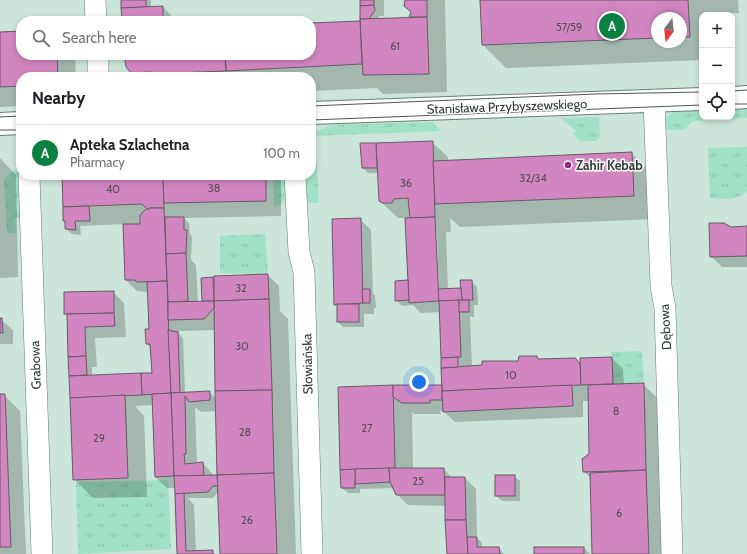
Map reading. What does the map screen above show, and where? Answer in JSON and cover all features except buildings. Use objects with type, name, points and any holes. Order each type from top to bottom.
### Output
[{"type":"street","points":[[95,0],[96,16]]},
{"type":"street","points":[[98,60],[98,72]]},
{"type":"street","points":[[735,98],[747,97]]},
{"type":"street","name":"Stanisława Przybyszewskiego","points":[[316,113],[699,99]]},
{"type":"street","name":"Dębowa","points":[[654,100],[661,286],[665,308],[672,554]]},
{"type":"street","points":[[0,124],[16,123]]},
{"type":"street","name":"Grabowa","points":[[29,180],[42,554]]},
{"type":"street","name":"Słowiańska","points":[[295,180],[298,252],[304,272],[312,554]]},
{"type":"green space","points":[[735,109],[747,109],[747,118],[735,119]]},
{"type":"green space","points":[[699,111],[699,120],[711,120],[693,121],[684,130],[665,130],[667,117],[676,112]]},
{"type":"green space","points":[[599,117],[600,137],[596,141],[580,141],[573,134],[576,131],[560,118]]},
{"type":"green space","points":[[432,122],[441,131],[316,136],[316,132],[330,125]]},
{"type":"green space","points":[[747,147],[747,192],[738,197],[729,199],[710,198],[708,148]]},
{"type":"green space","points":[[316,163],[319,203],[310,203],[305,198],[303,180],[316,180]]},
{"type":"green space","points":[[13,171],[16,171],[16,180],[21,180],[23,216],[15,219],[16,233],[7,233],[4,179]]},
{"type":"green space","points":[[273,180],[284,180],[286,198],[280,205],[274,206]]},
{"type":"green space","points":[[265,234],[268,274],[220,273],[220,236]]},
{"type":"green space","points":[[642,351],[644,383],[613,384],[611,352]]},
{"type":"green space","points":[[168,480],[171,549],[78,554],[76,482]]},
{"type":"tram line","points":[[735,91],[747,90]]},
{"type":"tram line","points":[[316,106],[596,94],[699,92]]},
{"type":"tram line","points":[[735,104],[747,104]]},
{"type":"tram line","points":[[316,120],[699,105]]},
{"type":"tram line","points":[[0,117],[16,116]]},
{"type":"tram line","points":[[0,130],[16,130]]},
{"type":"place","name":"Apteka Szlachetna","points":[[612,26]]},
{"type":"place","name":"Zahir Kebab","points":[[568,165]]}]
